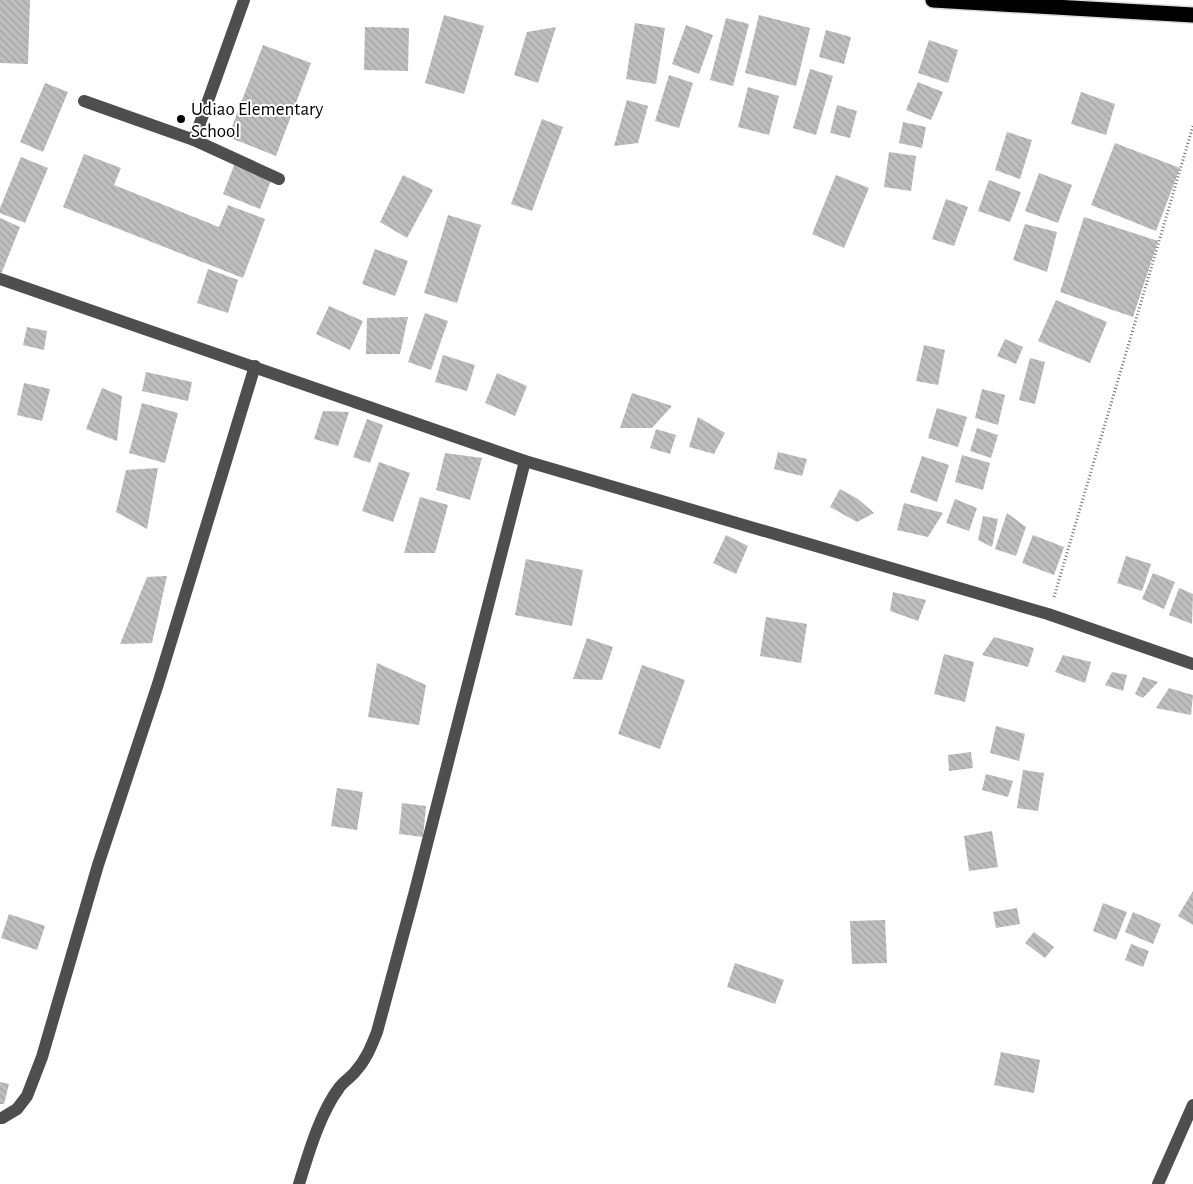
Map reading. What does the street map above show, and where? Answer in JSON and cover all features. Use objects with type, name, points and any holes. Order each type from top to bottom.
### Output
[{"type":"highway","points":[[933,0],[983,1],[1193,15]]},
{"type":"street","points":[[194,140],[244,0]]},
{"type":"street","points":[[84,101],[194,140],[279,179]]},
{"type":"street","points":[[0,279],[525,460],[1048,614],[1193,664]]},
{"type":"street","points":[[0,1118],[17,1109],[27,1096],[42,1057],[98,865],[158,684],[255,366]]},
{"type":"street","points":[[299,1184],[312,1144],[328,1106],[339,1088],[362,1063],[370,1050],[377,1032],[525,460]]},
{"type":"street","points":[[1158,1184],[1193,1105]]},
{"type":"path","points":[[1048,614],[1193,126]]},
{"type":"building","points":[[0,0],[30,0],[28,64],[0,63]]},
{"type":"building","points":[[444,15],[484,26],[464,94],[425,83]]},
{"type":"building","points":[[759,15],[810,28],[796,86],[745,73]]},
{"type":"building","points":[[726,18],[749,24],[733,86],[710,80]]},
{"type":"building","points":[[635,23],[665,28],[656,84],[626,79]]},
{"type":"building","points":[[686,25],[713,35],[699,74],[672,64]]},
{"type":"building","points":[[365,27],[409,28],[408,71],[364,70]]},
{"type":"building","points":[[556,27],[538,83],[514,75],[527,32]]},
{"type":"building","points":[[826,30],[851,37],[844,64],[819,57]]},
{"type":"building","points":[[929,40],[958,50],[948,83],[918,73]]},
{"type":"building","points":[[263,45],[311,63],[276,156],[228,137]]},
{"type":"building","points":[[810,69],[833,76],[816,135],[793,128]]},
{"type":"building","points":[[669,75],[693,83],[679,128],[655,121]]},
{"type":"building","points":[[918,82],[943,92],[931,120],[906,110]]},
{"type":"building","points":[[45,83],[68,92],[43,152],[20,142]]},
{"type":"building","points":[[748,87],[779,96],[769,135],[738,127]]},
{"type":"building","points":[[1081,92],[1115,104],[1106,135],[1071,124]]},
{"type":"building","points":[[627,100],[648,106],[638,143],[614,146]]},
{"type":"building","points":[[837,105],[857,111],[850,138],[830,133]]},
{"type":"building","points":[[542,119],[563,127],[532,211],[511,204]]},
{"type":"building","points":[[903,122],[926,127],[922,148],[899,143]]},
{"type":"building","points":[[1007,132],[1032,140],[1020,179],[995,170]]},
{"type":"building","points":[[1115,143],[1180,168],[1156,231],[1091,205]]},
{"type":"building","points":[[889,152],[916,156],[911,191],[884,187]]},
{"type":"building","points":[[84,154],[121,168],[114,185],[219,227],[228,205],[265,219],[243,278],[63,207]]},
{"type":"building","points":[[21,157],[48,168],[25,223],[0,213],[0,208]]},
{"type":"building","points":[[235,163],[272,178],[260,209],[223,194]]},
{"type":"building","points":[[1039,173],[1072,185],[1058,223],[1025,211]]},
{"type":"building","points":[[403,175],[433,190],[407,238],[380,222]]},
{"type":"building","points":[[836,175],[869,188],[844,248],[812,234]]},
{"type":"building","points":[[989,180],[1021,192],[1010,222],[978,211]]},
{"type":"building","points":[[946,199],[968,207],[954,246],[932,239]]},
{"type":"building","points":[[448,215],[481,225],[457,303],[424,293]]},
{"type":"building","points":[[1084,217],[1158,241],[1133,317],[1060,292]]},
{"type":"building","points":[[0,218],[20,227],[0,277]]},
{"type":"building","points":[[1025,224],[1057,232],[1047,272],[1013,260]]},
{"type":"building","points":[[375,249],[408,261],[395,296],[362,284]]},
{"type":"building","points":[[208,269],[238,280],[228,313],[197,303]]},
{"type":"building","points":[[1056,300],[1107,322],[1090,363],[1038,341]]},
{"type":"building","points":[[329,306],[363,321],[350,350],[316,334]]},
{"type":"building","points":[[425,313],[448,321],[431,370],[408,362]]},
{"type":"building","points":[[408,317],[400,354],[366,354],[367,318]]},
{"type":"building","points":[[27,327],[47,331],[44,350],[23,345]]},
{"type":"building","points":[[1005,339],[1023,347],[1016,364],[997,356]]},
{"type":"building","points":[[924,345],[945,350],[938,385],[916,381]]},
{"type":"building","points":[[443,355],[475,365],[467,391],[435,382]]},
{"type":"building","points":[[1030,358],[1045,362],[1035,404],[1019,400]]},
{"type":"building","points":[[146,372],[192,382],[188,401],[142,391]]},
{"type":"building","points":[[497,373],[527,386],[515,416],[485,403]]},
{"type":"building","points":[[24,383],[50,389],[42,421],[17,415]]},
{"type":"building","points":[[102,388],[122,396],[117,441],[86,429]]},
{"type":"building","points":[[982,389],[1005,395],[998,425],[975,418]]},
{"type":"building","points":[[632,393],[672,406],[652,428],[620,428]]},
{"type":"building","points":[[142,403],[178,413],[165,463],[129,453]]},
{"type":"building","points":[[937,408],[967,417],[958,447],[928,438]]},
{"type":"building","points":[[323,411],[349,412],[338,446],[314,439]]},
{"type":"building","points":[[698,417],[725,433],[714,454],[689,447]]},
{"type":"building","points":[[367,419],[383,425],[370,463],[353,457]]},
{"type":"building","points":[[977,428],[998,435],[991,458],[970,451]]},
{"type":"building","points":[[656,429],[676,435],[670,454],[650,448]]},
{"type":"building","points":[[778,452],[807,459],[802,476],[774,469]]},
{"type":"building","points":[[445,453],[482,458],[470,500],[436,490]]},
{"type":"building","points":[[962,455],[990,463],[983,490],[955,482]]},
{"type":"building","points":[[922,456],[949,465],[937,502],[910,492]]},
{"type":"building","points":[[379,462],[410,473],[393,522],[362,511]]},
{"type":"building","points":[[158,468],[147,529],[116,512],[126,470]]},
{"type":"building","points":[[840,489],[858,499],[874,513],[857,522],[830,507]]},
{"type":"building","points":[[420,497],[448,505],[435,553],[404,553]]},
{"type":"building","points":[[955,499],[977,508],[969,531],[946,523]]},
{"type":"building","points":[[904,503],[943,513],[928,537],[897,530]]},
{"type":"building","points":[[1007,513],[1026,527],[1016,556],[995,549]]},
{"type":"building","points":[[983,516],[998,519],[992,547],[978,540]]},
{"type":"building","points":[[726,535],[748,546],[736,574],[713,563]]},
{"type":"building","points":[[1033,535],[1064,547],[1054,575],[1022,563]]},
{"type":"building","points":[[1126,556],[1151,564],[1142,591],[1117,583]]},
{"type":"building","points":[[526,559],[583,570],[572,626],[515,615]]},
{"type":"building","points":[[1153,573],[1175,582],[1164,609],[1142,599]]},
{"type":"building","points":[[167,576],[152,643],[120,644],[147,577]]},
{"type":"building","points":[[1179,588],[1193,594],[1192,624],[1169,615]]},
{"type":"building","points":[[893,592],[926,600],[918,621],[890,611]]},
{"type":"building","points":[[766,617],[807,624],[801,663],[760,656]]},
{"type":"building","points":[[994,637],[1034,648],[1028,667],[982,655]]},
{"type":"building","points":[[587,638],[613,647],[602,680],[573,679]]},
{"type":"building","points":[[944,654],[974,662],[965,702],[934,694]]},
{"type":"building","points":[[1063,655],[1091,662],[1085,683],[1055,672]]},
{"type":"building","points":[[377,663],[426,685],[419,725],[368,717]]},
{"type":"building","points":[[642,665],[685,680],[660,749],[618,734]]},
{"type":"building","points":[[1112,672],[1127,675],[1123,691],[1105,685]]},
{"type":"building","points":[[1143,677],[1158,682],[1143,698],[1135,694]]},
{"type":"building","points":[[1169,688],[1193,695],[1191,715],[1156,708]]},
{"type":"building","points":[[996,726],[1025,734],[1019,761],[990,753]]},
{"type":"building","points":[[971,752],[973,768],[949,771],[948,755]]},
{"type":"building","points":[[1023,770],[1044,773],[1038,811],[1017,808]]},
{"type":"building","points":[[986,774],[1013,781],[1008,797],[982,790]]},
{"type":"building","points":[[337,788],[363,792],[357,830],[331,826]]},
{"type":"building","points":[[402,803],[426,806],[423,837],[399,834]]},
{"type":"building","points":[[992,831],[998,867],[969,871],[964,836]]},
{"type":"building","points":[[1193,891],[1193,925],[1178,916]]},
{"type":"building","points":[[1103,903],[1127,912],[1116,940],[1093,931]]},
{"type":"building","points":[[1017,908],[1020,924],[996,928],[993,912]]},
{"type":"building","points":[[1133,912],[1161,924],[1153,944],[1125,932]]},
{"type":"building","points":[[9,914],[45,926],[37,950],[1,938]]},
{"type":"building","points":[[885,920],[887,963],[852,964],[850,921]]},
{"type":"building","points":[[1034,932],[1054,947],[1045,958],[1025,943]]},
{"type":"building","points":[[1131,944],[1149,951],[1143,967],[1125,960]]},
{"type":"building","points":[[735,963],[784,980],[775,1004],[727,987]]},
{"type":"building","points":[[1001,1052],[1040,1060],[1034,1093],[994,1085]]},
{"type":"building","points":[[0,1082],[9,1084],[4,1104],[0,1104]]},
{"type":"place","name":"Udiao Elementary School","points":[[181,119]]}]
